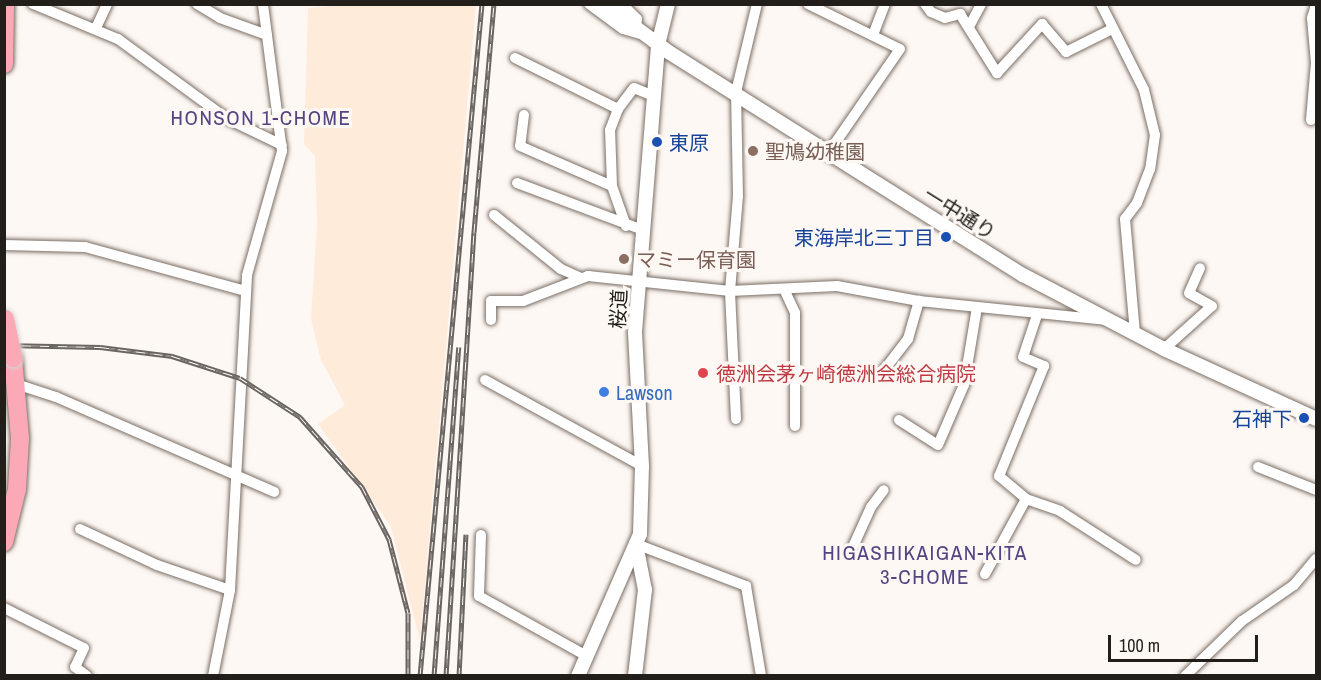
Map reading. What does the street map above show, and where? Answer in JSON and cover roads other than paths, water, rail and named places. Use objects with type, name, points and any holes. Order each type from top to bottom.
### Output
[{"type":"highway","points":[[4,64],[5,4]]},
{"type":"highway","points":[[4,542],[17,489],[20,438],[14,358],[5,318]]},
{"type":"street","points":[[33,4],[96,28],[136,51],[226,118],[282,145]]},
{"type":"street","points":[[96,28],[107,4]]},
{"type":"street","points":[[197,4],[220,18],[267,35]]},
{"type":"street","points":[[213,675],[230,590],[234,474],[246,291],[253,247],[282,145],[264,4]]},
{"type":"street","points":[[589,4],[623,29],[641,33],[637,19],[622,4]]},
{"type":"street","name":"一中通り","points":[[604,4],[658,45],[736,92],[985,252],[1108,321],[1317,419]]},
{"type":"street","name":"桜道","points":[[636,544],[642,466],[635,365],[639,279],[658,45],[668,4]]},
{"type":"street","points":[[736,419],[730,291],[738,196],[736,92],[757,4]]},
{"type":"street","points":[[808,4],[900,49],[829,152]]},
{"type":"street","points":[[873,35],[885,4]]},
{"type":"street","points":[[925,4],[931,12],[945,18],[960,14],[970,25],[997,73],[1042,24],[1066,52],[1112,28]]},
{"type":"street","points":[[970,25],[981,4]]},
{"type":"street","points":[[1101,4],[1144,90],[1155,135],[1150,169],[1137,203],[1125,219],[1135,334]]},
{"type":"street","points":[[1311,120],[1316,63],[1312,18],[1317,5]]},
{"type":"street","points":[[515,58],[618,110]]},
{"type":"street","points":[[626,226],[612,186],[609,140],[618,110],[634,88],[654,96]]},
{"type":"street","points":[[524,115],[520,146],[612,186]]},
{"type":"street","points":[[517,183],[626,226],[643,230]]},
{"type":"street","points":[[494,215],[561,269],[581,278]]},
{"type":"street","points":[[4,245],[85,247],[246,291]]},
{"type":"street","points":[[1164,348],[1212,306],[1189,293],[1200,268]]},
{"type":"street","points":[[491,320],[491,301],[523,301],[581,278],[639,279],[730,291],[837,286],[919,301],[1108,321]]},
{"type":"street","points":[[784,289],[795,313],[795,426]]},
{"type":"street","points":[[881,374],[908,339],[919,301]]},
{"type":"street","points":[[899,420],[938,445],[963,385],[977,307]]},
{"type":"street","points":[[1037,315],[1023,357],[1044,366],[999,476],[1026,499],[1060,511],[1136,560]]},
{"type":"street","points":[[485,380],[642,466]]},
{"type":"street","points":[[16,384],[56,397],[274,492]]},
{"type":"street","points":[[1258,466],[1317,490]]},
{"type":"street","points":[[852,549],[871,507],[884,490]]},
{"type":"street","points":[[985,574],[1026,499]]},
{"type":"street","points":[[80,529],[157,565],[230,590]]},
{"type":"street","points":[[482,535],[479,596],[587,656]]},
{"type":"street","points":[[578,675],[636,544]]},
{"type":"street","points":[[635,675],[645,590],[636,544]]},
{"type":"street","points":[[636,544],[746,586],[760,675]]},
{"type":"street","points":[[1185,675],[1242,621],[1293,585],[1317,559]]},
{"type":"street","points":[[4,608],[84,648],[75,667],[87,675]]},
{"type":"railway","points":[[420,676],[482,4]]},
{"type":"railway","points":[[446,676],[474,232],[494,4]]},
{"type":"railway","points":[[4,345],[100,347],[172,356],[240,378],[300,417],[362,487],[389,539],[408,613],[408,676]]},
{"type":"railway","points":[[434,676],[459,347]]},
{"type":"railway","points":[[459,676],[466,534]]},
{"type":"place","name":"東原","points":[[657,142]]},
{"type":"place","name":"聖鳩幼稚園","points":[[753,151]]},
{"type":"place","name":"東海岸北三丁目","points":[[946,237]]},
{"type":"place","name":"マミー保育園","points":[[624,259]]},
{"type":"place","name":"徳洲会茅ヶ崎徳洲会総合病院","points":[[703,373]]},
{"type":"place","name":"Lawson","points":[[604,392]]},
{"type":"place","name":"石神下","points":[[1304,418]]},
{"type":"district","name":"HONSON 1-CHOME","points":[[261,118]]},
{"type":"district","name":"HIGASHIKAIGAN-KITA 3-CHOME","points":[[925,565]]}]
